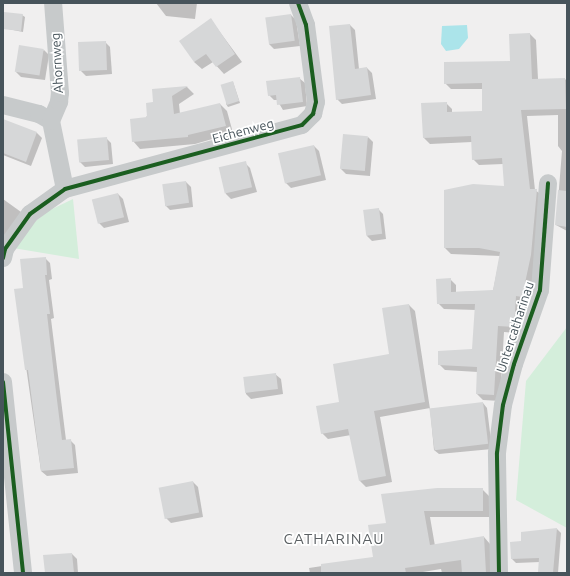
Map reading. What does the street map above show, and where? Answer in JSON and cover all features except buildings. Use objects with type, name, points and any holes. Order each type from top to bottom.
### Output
[{"type":"street","name":"Ahornweg","points":[[51,121],[59,102],[60,93],[53,3]]},
{"type":"street","name":"Eichenweg","points":[[65,189],[302,125],[313,114],[316,102],[306,25],[298,3]]},
{"type":"street","points":[[3,105],[38,114],[51,121],[65,189],[30,214],[5,249],[3,258]]},
{"type":"street","name":"Untercatharinau","points":[[499,573],[497,453],[502,405],[514,364],[540,290],[548,183]]},
{"type":"street","points":[[3,382],[23,573]]},
{"type":"green space","points":[[73,199],[79,259],[13,248],[31,225],[48,211]]},
{"type":"green space","points":[[567,327],[567,528],[516,500],[526,381]]},
{"type":"water","points":[[467,25],[468,38],[459,49],[446,51],[441,44],[442,26]]},
{"type":"cycle path","points":[[3,258],[5,249],[30,214],[65,189],[302,125],[313,114],[316,102],[306,25],[298,3]]},
{"type":"cycle path","points":[[499,573],[497,453],[503,405],[514,364],[540,290],[548,183]]},
{"type":"cycle path","points":[[3,382],[23,573]]},
{"type":"district","name":"CATHARINAU","points":[[334,539]]}]
